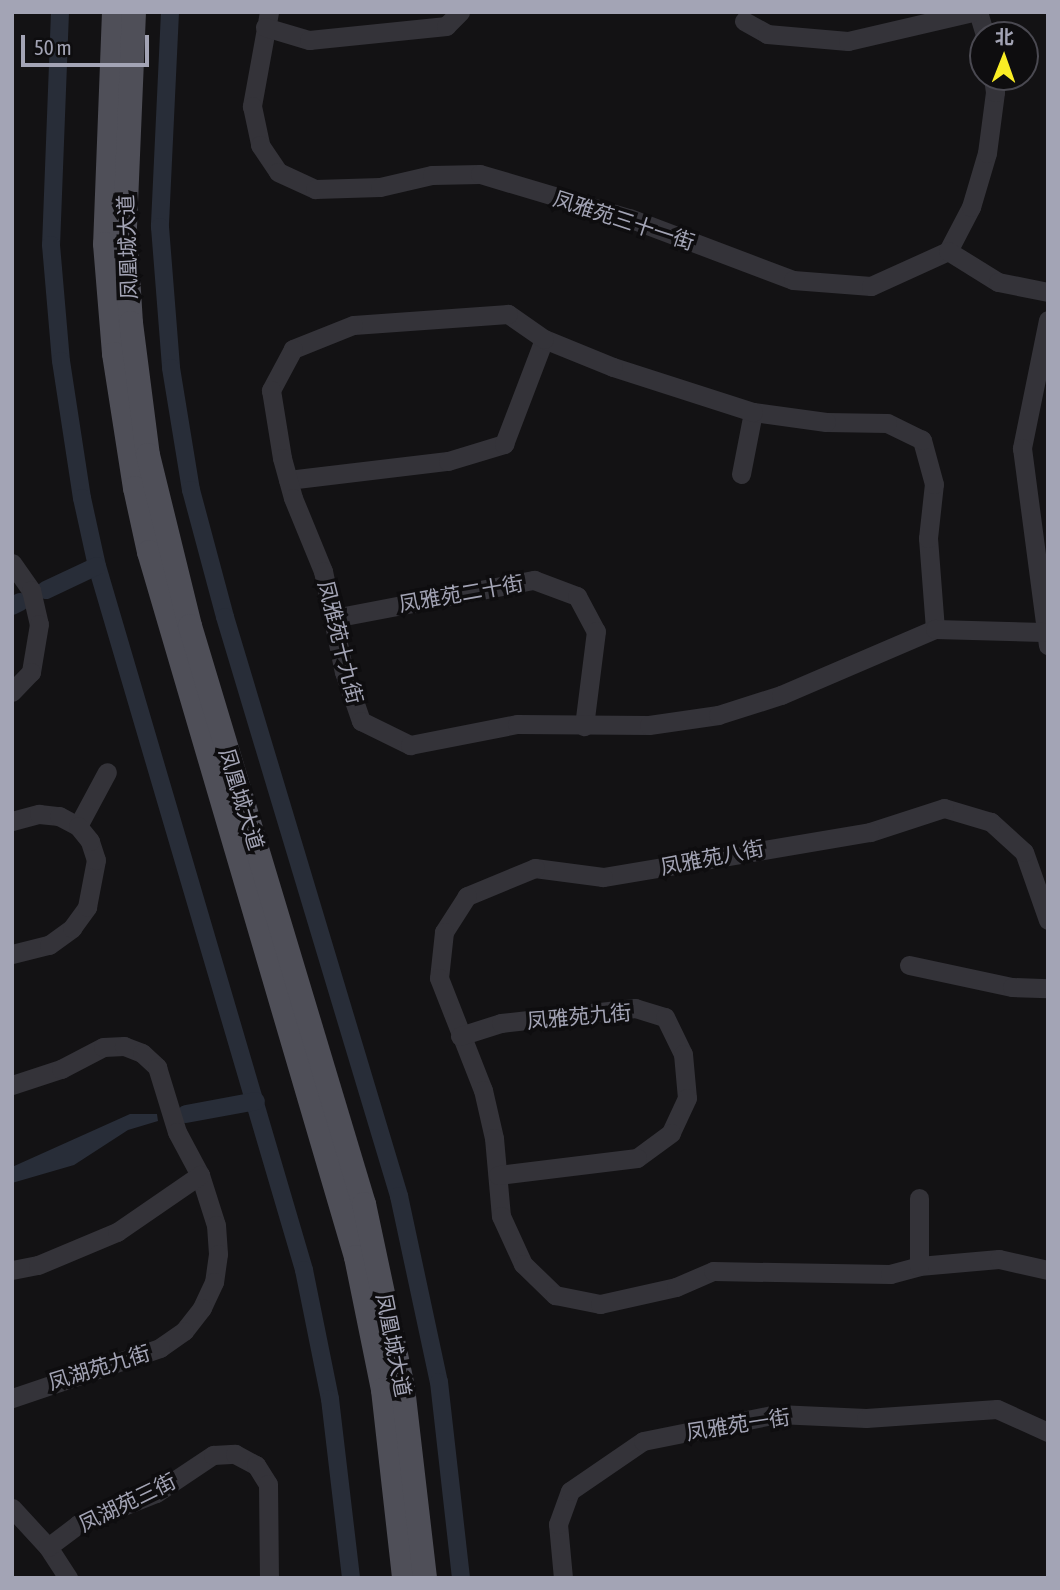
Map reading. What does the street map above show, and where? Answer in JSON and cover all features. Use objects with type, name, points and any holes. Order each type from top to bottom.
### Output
[{"type":"main road","name":"凤凰城大道","points":[[114,12],[105,244],[114,354],[135,488],[149,552],[356,1257],[387,1416],[404,1578]]},
{"type":"main road","name":"凤凰城大道","points":[[134,12],[125,228],[135,360],[152,476],[190,626],[363,1204],[403,1388],[425,1578]]},
{"type":"street","points":[[267,19],[309,40],[446,26],[460,12]]},
{"type":"street","points":[[744,21],[767,34],[848,41],[972,12]]},
{"type":"street","name":"凤雅苑三十一街","points":[[267,19],[252,106],[260,145],[278,172],[314,189],[380,187],[432,175],[480,174],[629,218],[793,280],[871,286],[948,251]]},
{"type":"street","points":[[995,91],[986,153],[971,207],[948,251],[999,282],[1048,292]]},
{"type":"street","name":"凤雅苑十九街","points":[[508,314],[544,339],[613,367],[753,412],[826,422],[887,423],[922,440],[934,484],[928,538],[935,629],[781,695],[718,715],[649,725],[517,723],[410,745],[361,721],[344,672],[323,570],[288,480],[271,390],[293,349],[353,325],[508,314]]},
{"type":"street","points":[[935,629],[1045,638],[1022,448],[1048,320]]},
{"type":"street","points":[[288,480],[448,461],[504,444],[544,339]]},
{"type":"street","points":[[741,474],[753,412]]},
{"type":"street","points":[[12,563],[31,590],[39,624],[37,651],[31,673],[12,692]]},
{"type":"street","name":"凤雅苑二十街","points":[[334,618],[534,580],[577,596],[596,631],[584,726]]},
{"type":"street","points":[[78,826],[107,772]]},
{"type":"street","name":"凤雅苑八街","points":[[460,1036],[439,978],[444,932],[467,896],[535,868],[603,877],[870,832],[944,808],[991,822],[1024,852],[1048,920]]},
{"type":"street","points":[[12,821],[39,814],[60,816],[78,826],[90,841],[96,860],[87,907],[72,928],[49,945],[12,954]]},
{"type":"street","points":[[909,965],[1012,986],[1048,988]]},
{"type":"street","name":"凤雅苑九街","points":[[460,1036],[501,1023],[635,1008],[665,1017],[683,1054],[687,1098],[671,1133],[637,1158],[498,1175]]},
{"type":"street","points":[[460,1036],[483,1090],[498,1175],[501,1216],[523,1264],[555,1296],[600,1304],[676,1287],[713,1271],[890,1274],[919,1266],[999,1259],[1048,1270]]},
{"type":"street","name":"凤湖苑九街","points":[[12,1085],[61,1069],[103,1047],[124,1046],[142,1053],[157,1067],[177,1132],[200,1175],[216,1224],[218,1254],[214,1282],[202,1308],[184,1331],[160,1348],[12,1398]]},
{"type":"street","points":[[12,1270],[38,1265],[117,1232],[200,1175]]},
{"type":"street","points":[[919,1198],[919,1266]]},
{"type":"street","name":"凤雅苑一街","points":[[563,1578],[558,1524],[570,1491],[643,1441],[777,1414],[866,1418],[997,1409],[1048,1432]]},
{"type":"street","name":"凤湖苑三街","points":[[48,1547],[78,1524],[156,1493],[213,1455],[236,1454],[256,1465],[268,1483],[269,1578]]},
{"type":"street","points":[[12,1508],[48,1547],[68,1578]]},
{"type":"shaded area","points":[[130,1114],[157,1114],[158,1121],[128,1130],[74,1165],[12,1183],[12,1167]]},
{"type":"waterway","points":[[60,12],[51,245],[61,361],[82,498],[97,566],[304,1270],[330,1399],[351,1578]]},
{"type":"waterway","points":[[170,12],[160,227],[171,368],[191,490],[225,617],[399,1196],[439,1382],[461,1578]]},
{"type":"waterway","points":[[46,590],[97,566]]},
{"type":"waterway","points":[[12,606],[20,602]]},
{"type":"waterway","points":[[186,1114],[256,1101]]}]
